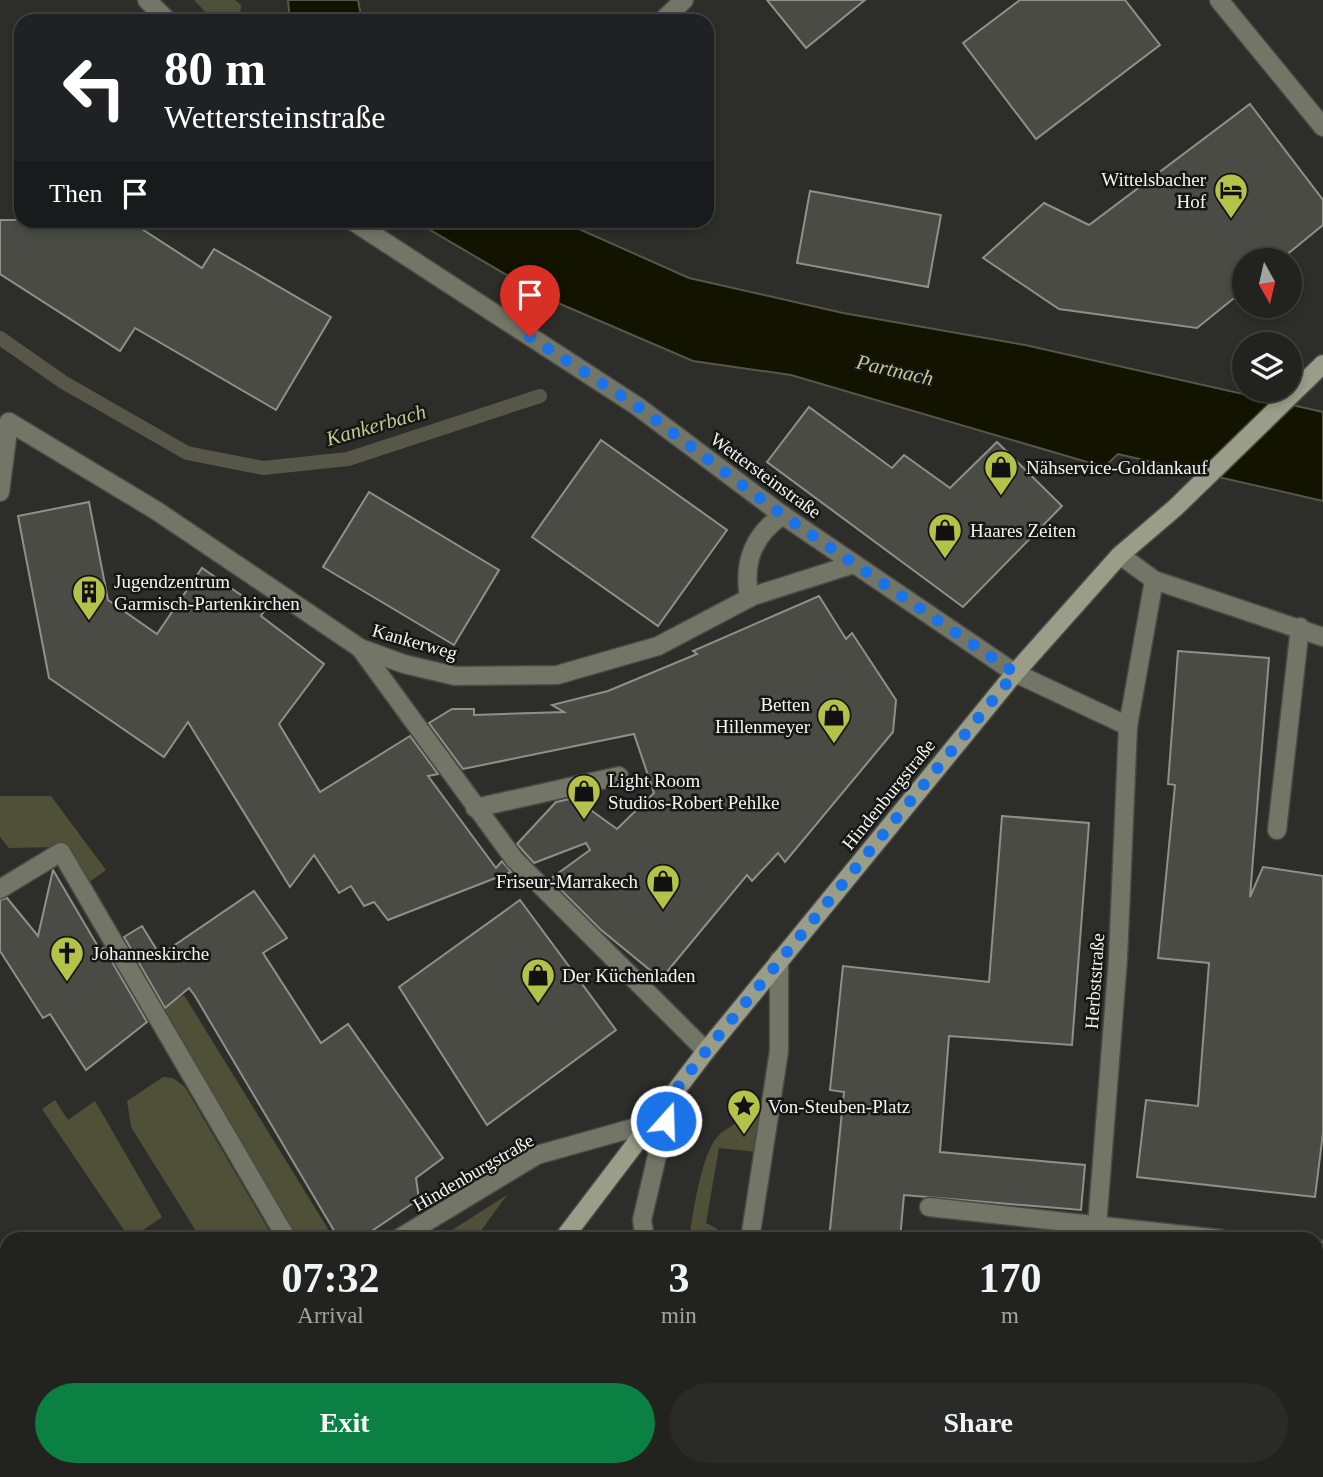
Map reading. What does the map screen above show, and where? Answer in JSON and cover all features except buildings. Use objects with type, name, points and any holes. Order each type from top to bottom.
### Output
[{"type":"street","points":[[147,0],[161,14]]},
{"type":"street","points":[[669,14],[684,0]]},
{"type":"street","points":[[1219,0],[1323,127]]},
{"type":"street","name":"Wettersteinstraße","points":[[363,228],[637,406],[783,515],[1015,673]]},
{"type":"street","name":"Hindenburgstraße","points":[[568,1232],[706,1051],[1015,673],[1120,555],[1175,508],[1303,380],[1323,364]]},
{"type":"street","name":"Kankerweg","points":[[0,492],[9,422],[157,511],[360,648],[404,664],[455,676],[557,675],[658,646],[750,598],[854,564]]},
{"type":"street","points":[[750,598],[746,577],[757,537],[783,515]]},
{"type":"street","points":[[1120,555],[1154,580],[1300,627],[1323,637]]},
{"type":"street","name":"Herbststraße","points":[[1097,1232],[1118,958],[1128,726],[1154,580]]},
{"type":"street","points":[[1277,830],[1300,627]]},
{"type":"street","points":[[360,648],[515,860],[706,1051]]},
{"type":"street","points":[[1015,673],[1128,726]]},
{"type":"street","points":[[475,808],[619,776]]},
{"type":"street","points":[[0,889],[61,852],[283,1232]]},
{"type":"street","points":[[751,1232],[779,1051],[779,960]]},
{"type":"street","points":[[644,1232],[642,1220],[671,1096]]},
{"type":"street","name":"Hindenburgstraße","points":[[410,1232],[537,1155],[651,1123]]},
{"type":"street","points":[[929,1207],[1091,1232]]},
{"type":"green space","points":[[194,0],[235,0],[241,5],[240,14],[207,14]]},
{"type":"green space","points":[[0,796],[51,796],[106,870],[88,883],[61,847],[9,848],[0,837]]},
{"type":"green space","points":[[184,995],[328,1229],[323,1232],[293,1232],[163,1006]]},
{"type":"green space","points":[[163,1077],[173,1078],[185,1087],[270,1232],[197,1232],[131,1127],[127,1101]]},
{"type":"green space","points":[[55,1100],[68,1120],[95,1101],[162,1217],[140,1232],[125,1232],[42,1109]]},
{"type":"green space","points":[[765,1113],[757,1152],[719,1148],[706,1223],[718,1232],[690,1232],[703,1168],[713,1142],[720,1134]]},
{"type":"green space","points":[[507,1195],[480,1232],[449,1232]]},
{"type":"water","points":[[288,0],[358,0],[361,14],[289,14]]},
{"type":"water","name":"Partnach","points":[[427,228],[577,228],[689,278],[843,313],[1025,345],[1232,392],[1232,402],[1279,402],[1323,412],[1323,501],[1118,454],[1104,467],[791,375],[693,361],[544,297]]},
{"type":"waterway","name":"Kankerbach","points":[[0,338],[63,382],[187,453],[263,468],[348,459],[540,396]]},
{"type":"place","name":"Wittelsbacher Hof","points":[[1231,220]]},
{"type":"place","name":"Nähservice-Goldankauf","points":[[1001,497]]},
{"type":"place","name":"Haares Zeiten","points":[[945,560]]},
{"type":"place","name":"Jugendzentrum Garmisch-Partenkirchen","points":[[89,622]]},
{"type":"place","name":"Betten Hillenmeyer","points":[[834,745]]},
{"type":"place","name":"Light Room Studios-Robert Pehlke","points":[[584,821]]},
{"type":"place","name":"Friseur-Marrakech","points":[[663,911]]},
{"type":"place","name":"Johanneskirche","points":[[67,983]]},
{"type":"place","name":"Der Küchenladen","points":[[538,1005]]},
{"type":"place","name":"Von-Steuben-Platz","points":[[744,1136]]},
{"type":"route","points":[[530,337],[637,406],[781,514],[1015,673],[706,1051],[671,1096],[666,1121]]}]
